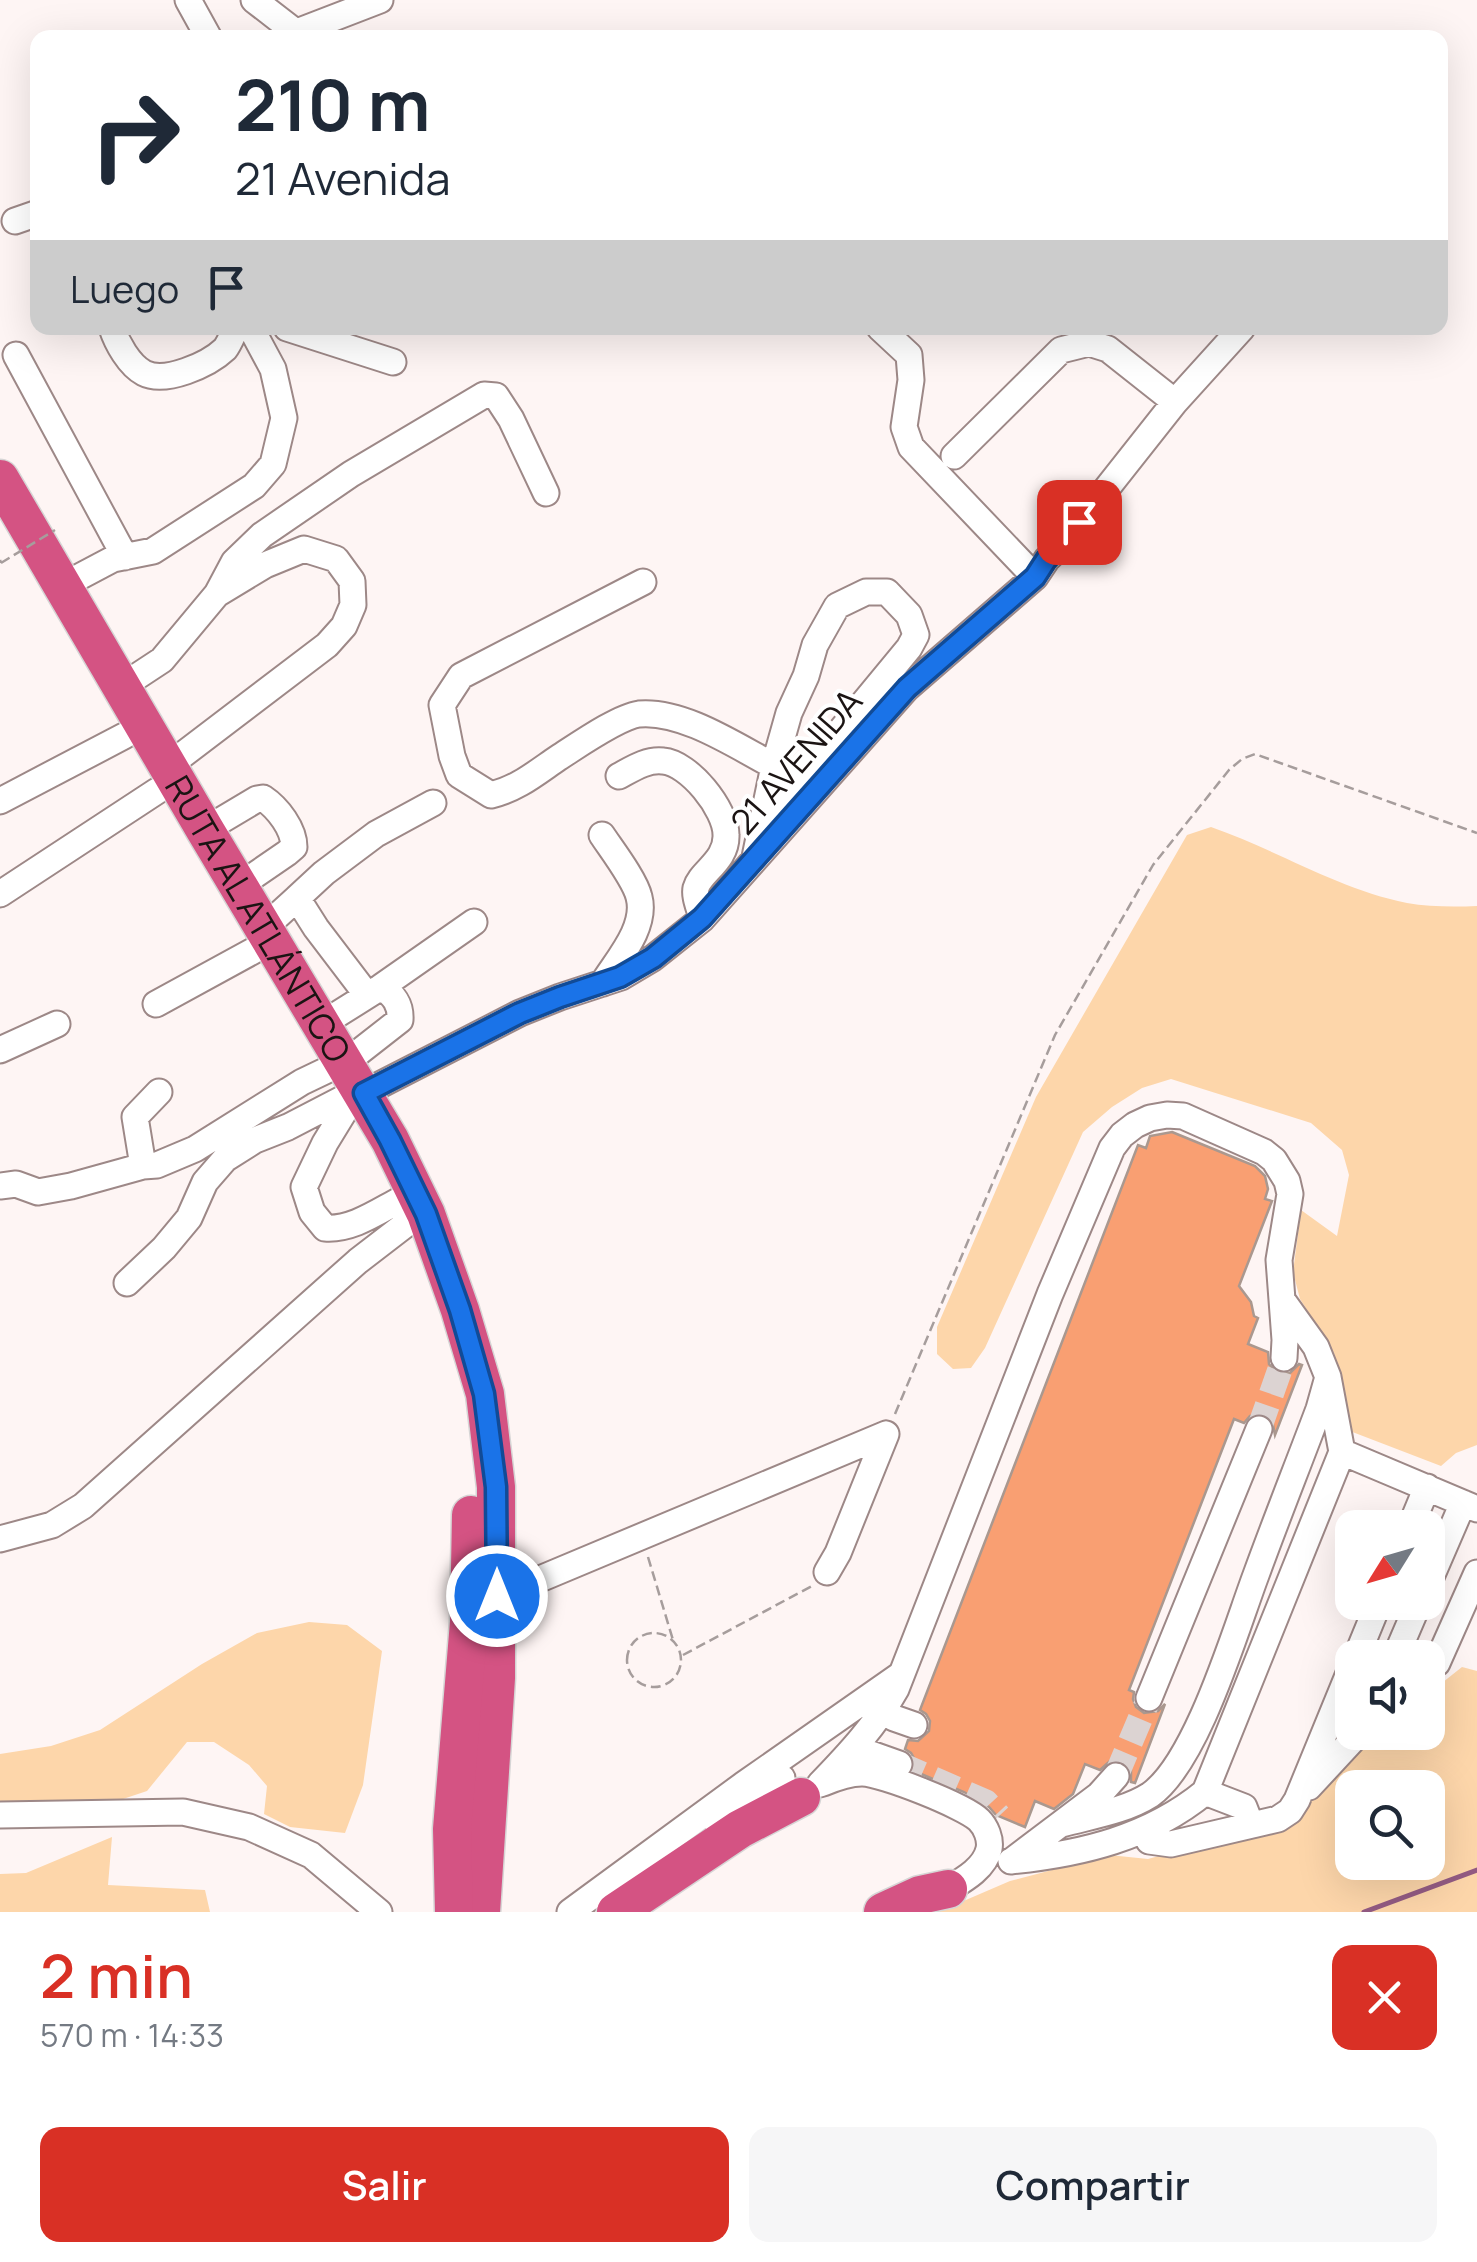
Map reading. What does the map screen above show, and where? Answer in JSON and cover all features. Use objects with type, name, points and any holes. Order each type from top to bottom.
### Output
[{"type":"highway","name":"RUTA AL ATLÁNTICO","points":[[0,479],[121,687],[163,778],[345,1087],[405,1210],[444,1318],[471,1450],[470,1603],[452,1829],[462,1906]]},
{"type":"highway","name":"RUTA AL ATLÁNTICO","points":[[0,551],[124,736],[205,830],[239,886],[258,939],[322,1024],[345,1087],[390,1140],[426,1214],[460,1310],[484,1394],[496,1487],[497,1596],[488,1791],[462,1906]]},
{"type":"highway","points":[[462,1906],[468,1869],[480,1557],[479,1508],[471,1450]]},
{"type":"highway","points":[[616,1912],[680,1851],[740,1829],[810,1790]]},
{"type":"highway","points":[[488,1791],[506,1912]]},
{"type":"highway","points":[[883,1912],[960,1882]]},
{"type":"street","points":[[188,0],[204,30]]},
{"type":"street","points":[[254,0],[293,30]]},
{"type":"street","points":[[311,30],[380,0]]},
{"type":"street","points":[[114,335],[139,371],[154,377],[192,370],[226,348],[232,335]]},
{"type":"street","points":[[62,586],[102,564],[154,551],[254,486],[274,464],[284,418],[273,369],[255,335]]},
{"type":"street","points":[[309,335],[393,362]]},
{"type":"street","points":[[888,335],[909,355],[911,380],[904,426],[910,447],[1035,577]]},
{"type":"street","name":"21 AVENIDA","points":[[345,1087],[520,1013],[620,977],[653,958],[702,918],[907,688],[1035,577],[1175,402],[1236,335]]},
{"type":"street","points":[[954,456],[1060,350],[1089,343],[1108,348],[1175,402]]},
{"type":"street","points":[[16,356],[126,557]]},
{"type":"street","points":[[121,687],[162,660],[218,594],[234,562],[262,535],[350,474],[484,395],[496,396],[546,493]]},
{"type":"street","points":[[0,894],[163,778],[327,646],[344,626],[353,605],[352,580],[336,559],[304,549],[264,565],[218,594]]},
{"type":"street","points":[[643,582],[461,676],[442,705],[459,775],[491,795],[510,790],[593,736],[635,714],[668,715],[774,766]]},
{"type":"street","points":[[754,862],[774,766],[815,646],[838,606],[866,592],[887,592],[909,615],[916,634],[910,648],[762,826]]},
{"type":"street","points":[[0,800],[124,736]]},
{"type":"street","points":[[619,776],[639,765],[663,760],[683,768],[719,810],[726,834],[722,851],[694,892],[702,918]]},
{"type":"street","points":[[205,830],[263,798],[294,835],[294,847],[239,886]]},
{"type":"street","points":[[156,1004],[258,939],[324,872],[376,834],[433,803]]},
{"type":"street","points":[[602,835],[639,894],[641,913],[635,931],[603,983]]},
{"type":"street","points":[[127,1283],[189,1218],[205,1182],[225,1159],[255,1140],[288,1127],[345,1087],[400,1020],[396,1000],[374,991],[316,928],[298,898]]},
{"type":"street","points":[[322,1024],[474,922]]},
{"type":"street","points":[[0,1050],[57,1024]]},
{"type":"street","points":[[0,1186],[16,1184],[38,1192],[158,1165],[196,1150],[302,1082],[345,1087]]},
{"type":"street","points":[[345,1087],[304,1188],[312,1212],[325,1228],[339,1229],[405,1210]]},
{"type":"street","points":[[143,1166],[135,1118],[159,1092]]},
{"type":"street","points":[[646,1912],[810,1790],[849,1754],[882,1715],[904,1673],[1050,1294],[1112,1148],[1135,1125],[1166,1115],[1183,1116],[1274,1160],[1290,1194],[1278,1260],[1284,1358]]},
{"type":"street","points":[[0,1539],[52,1525],[83,1506],[358,1261],[405,1210]]},
{"type":"street","points":[[1003,1864],[1132,1836],[1210,1794],[1342,1452],[1328,1378],[1316,1347],[1282,1301]]},
{"type":"street","points":[[1062,1824],[1130,1805],[1151,1794],[1183,1756],[1211,1696],[1328,1378]]},
{"type":"street","points":[[1149,1698],[1259,1429]]},
{"type":"street","points":[[497,1596],[886,1434]]},
{"type":"street","points":[[827,1572],[886,1434]]},
{"type":"street","points":[[1342,1452],[1470,1506],[1445,1552]]},
{"type":"street","points":[[1417,1510],[1426,1488]]},
{"type":"street","points":[[1445,1645],[1477,1573]]},
{"type":"street","points":[[680,1851],[742,1785],[904,1673]]},
{"type":"street","points":[[1149,1841],[1171,1844],[1278,1820],[1297,1800],[1335,1707]]},
{"type":"street","points":[[570,1912],[680,1851],[857,1724]]},
{"type":"street","points":[[1297,1800],[1343,1750]]},
{"type":"street","points":[[849,1754],[868,1753],[899,1764]]},
{"type":"street","points":[[810,1790],[838,1777],[862,1773],[882,1776],[979,1820],[988,1833],[989,1848],[982,1863],[912,1912]]},
{"type":"street","points":[[960,1882],[1003,1864],[1062,1824],[1116,1776]]},
{"type":"street","points":[[1210,1794],[1244,1807],[1251,1825]]},
{"type":"street","points":[[1210,1794],[1222,1811],[1212,1834]]},
{"type":"street","points":[[0,1815],[183,1812],[249,1826],[311,1855],[379,1912]]},
{"type":"street","points":[[998,1816],[1003,1832],[1003,1864]]},
{"type":"path","points":[[0,551],[55,530]]},
{"type":"path","points":[[886,1434],[1055,1036],[1152,864],[1229,770],[1242,758],[1255,754],[1477,833]]},
{"type":"path","points":[[641,1536],[673,1640],[682,1656],[678,1674],[666,1685],[658,1688],[641,1684],[629,1672],[627,1654],[638,1638],[655,1632],[673,1640]]},
{"type":"path","points":[[682,1656],[812,1586],[827,1572]]},
{"type":"shaded area","points":[[1211,827],[1381,897],[1424,905],[1477,906],[1477,1445],[1456,1453],[1441,1466],[1329,1423],[1339,1379],[1334,1353],[1300,1299],[1293,1272],[1301,1210],[1337,1236],[1349,1175],[1342,1150],[1311,1123],[1171,1079],[1142,1088],[1083,1132],[985,1348],[971,1368],[953,1369],[937,1354],[937,1327],[1036,1097],[1187,835]]},
{"type":"shaded area","points":[[309,1622],[347,1625],[382,1651],[363,1785],[345,1833],[290,1827],[264,1814],[267,1786],[249,1765],[214,1742],[187,1742],[147,1791],[120,1800],[0,1809],[0,1754],[51,1746],[100,1730],[257,1633]]},
{"type":"shaded area","points":[[1462,1667],[1477,1671],[1477,1912],[938,1912],[1010,1881],[1109,1855],[1148,1859],[1264,1827],[1354,1750],[1445,1750],[1445,1680]]},
{"type":"shaded area","points":[[112,1837],[108,1885],[205,1890],[210,1912],[0,1912],[0,1874],[26,1873]]},
{"type":"building","points":[[1172,1132],[1255,1166],[1265,1176],[1265,1199],[1272,1201],[1239,1286],[1258,1318],[1248,1344],[1268,1352],[1269,1364],[1276,1372],[1290,1373],[1302,1365],[1275,1435],[1272,1420],[1264,1414],[1250,1416],[1244,1423],[1234,1419],[1129,1690],[1134,1692],[1136,1707],[1144,1713],[1158,1711],[1165,1704],[1135,1783],[1131,1782],[1131,1770],[1120,1760],[1110,1761],[1100,1770],[1085,1764],[1073,1794],[1054,1809],[1035,1801],[1025,1827],[996,1815],[964,1792],[914,1771],[915,1760],[905,1749],[908,1740],[918,1741],[929,1731],[930,1721],[920,1710],[1138,1145],[1146,1148],[1150,1136]]},
{"type":"waterway","points":[[1364,1912],[1477,1870]]},
{"type":"tunnel","points":[[1259,1429],[1284,1358]]},
{"type":"tunnel","points":[[1116,1776],[1149,1698]]},
{"type":"tunnel","points":[[899,1764],[986,1802],[999,1816]]},
{"type":"route","points":[[497,1596],[496,1487],[484,1394],[426,1214],[364,1093],[520,1013],[620,977],[653,958],[702,918],[907,688],[1035,577],[1079,522]]}]
